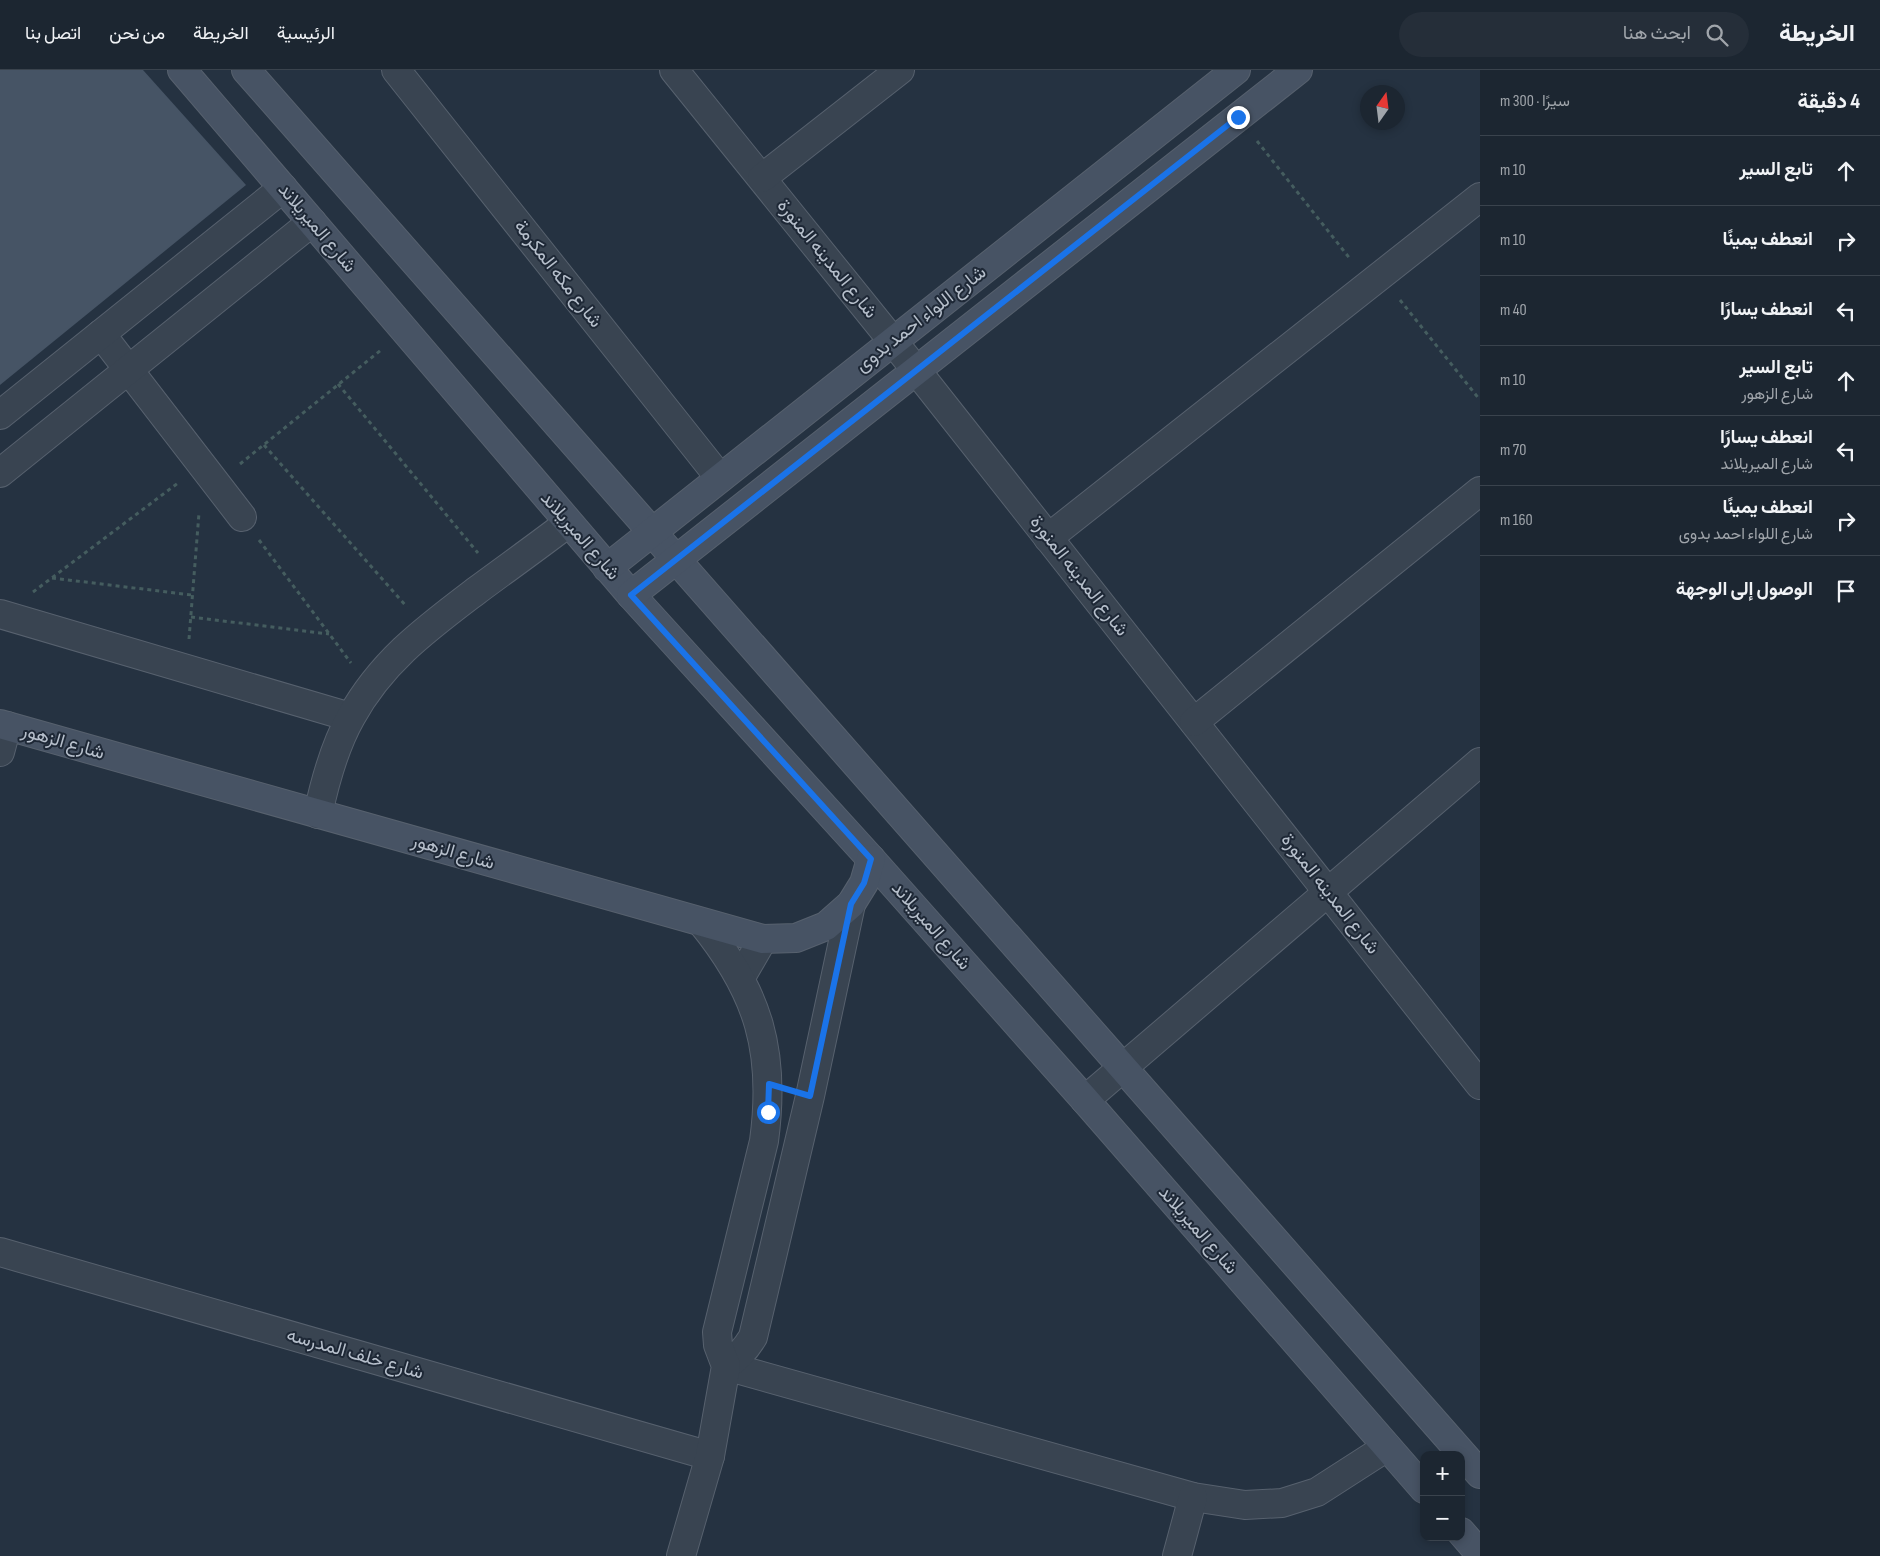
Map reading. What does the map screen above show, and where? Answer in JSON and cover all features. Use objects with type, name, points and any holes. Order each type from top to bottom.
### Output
[{"type":"street","name":"شارع الميريلاند","points":[[182,70],[607,568],[871,859],[1085,1100],[1420,1484]]},
{"type":"street","points":[[246,70],[1479,1471]]},
{"type":"street","name":"شارع مكه المكرمة","points":[[396,70],[720,478]]},
{"type":"street","name":"شارع المدينه المنورة","points":[[674,70],[893,341],[1480,1085]]},
{"type":"street","points":[[762,178],[900,70]]},
{"type":"street","name":"شارع اللواء احمد بدوى","points":[[607,568],[1236,70]]},
{"type":"street","name":"شارع اللواء احمد بدوى","points":[[631,595],[1298,70]]},
{"type":"street","points":[[0,415],[283,188]]},
{"type":"street","points":[[1048,538],[1480,197]]},
{"type":"street","points":[[0,473],[312,222]]},
{"type":"street","points":[[101,334],[242,516]]},
{"type":"street","points":[[1194,722],[1480,491]]},
{"type":"street","points":[[318,814],[325,781],[336,748],[350,718],[370,687],[392,659],[426,628],[568,523]]},
{"type":"street","points":[[1,614],[350,718]]},
{"type":"street","points":[[0,752],[4,725]]},
{"type":"street","name":"شارع الزهور","points":[[4,725],[763,940],[796,938],[826,926],[851,904],[864,883],[871,859]]},
{"type":"street","points":[[1085,1100],[1480,762]]},
{"type":"street","points":[[726,1366],[738,1358],[753,1337],[810,1096],[851,904]]},
{"type":"street","points":[[680,1556],[710,1456],[726,1366],[718,1345],[717,1332],[764,1141],[769,1084],[764,1047],[755,1011],[740,977],[723,949],[702,923]]},
{"type":"street","points":[[740,977],[763,940]]},
{"type":"street","points":[[769,1084],[810,1096]]},
{"type":"street","name":"شارع خلف المدرسه","points":[[0,1252],[710,1456]]},
{"type":"street","points":[[726,1366],[1192,1498],[1245,1505],[1282,1503],[1317,1492],[1387,1447]]},
{"type":"street","points":[[1177,1556],[1192,1498]]},
{"type":"street","points":[[1465,1537],[1480,1554]]},
{"type":"path","points":[[1238,117],[1375,280],[1480,400]]},
{"type":"path","points":[[1,614],[51,578],[209,474],[264,445],[404,330]]},
{"type":"path","points":[[338,384],[497,576]]},
{"type":"path","points":[[264,445],[426,628]]},
{"type":"path","points":[[187,669],[199,511]]},
{"type":"path","points":[[242,516],[370,687]]},
{"type":"path","points":[[51,578],[192,595]]},
{"type":"path","points":[[191,618],[330,634]]},
{"type":"building","points":[[0,70],[143,70],[246,185],[0,385]]},
{"type":"route","points":[[768,1112],[769,1084],[810,1096],[851,904],[864,883],[871,859],[631,595],[1238,117]]}]
